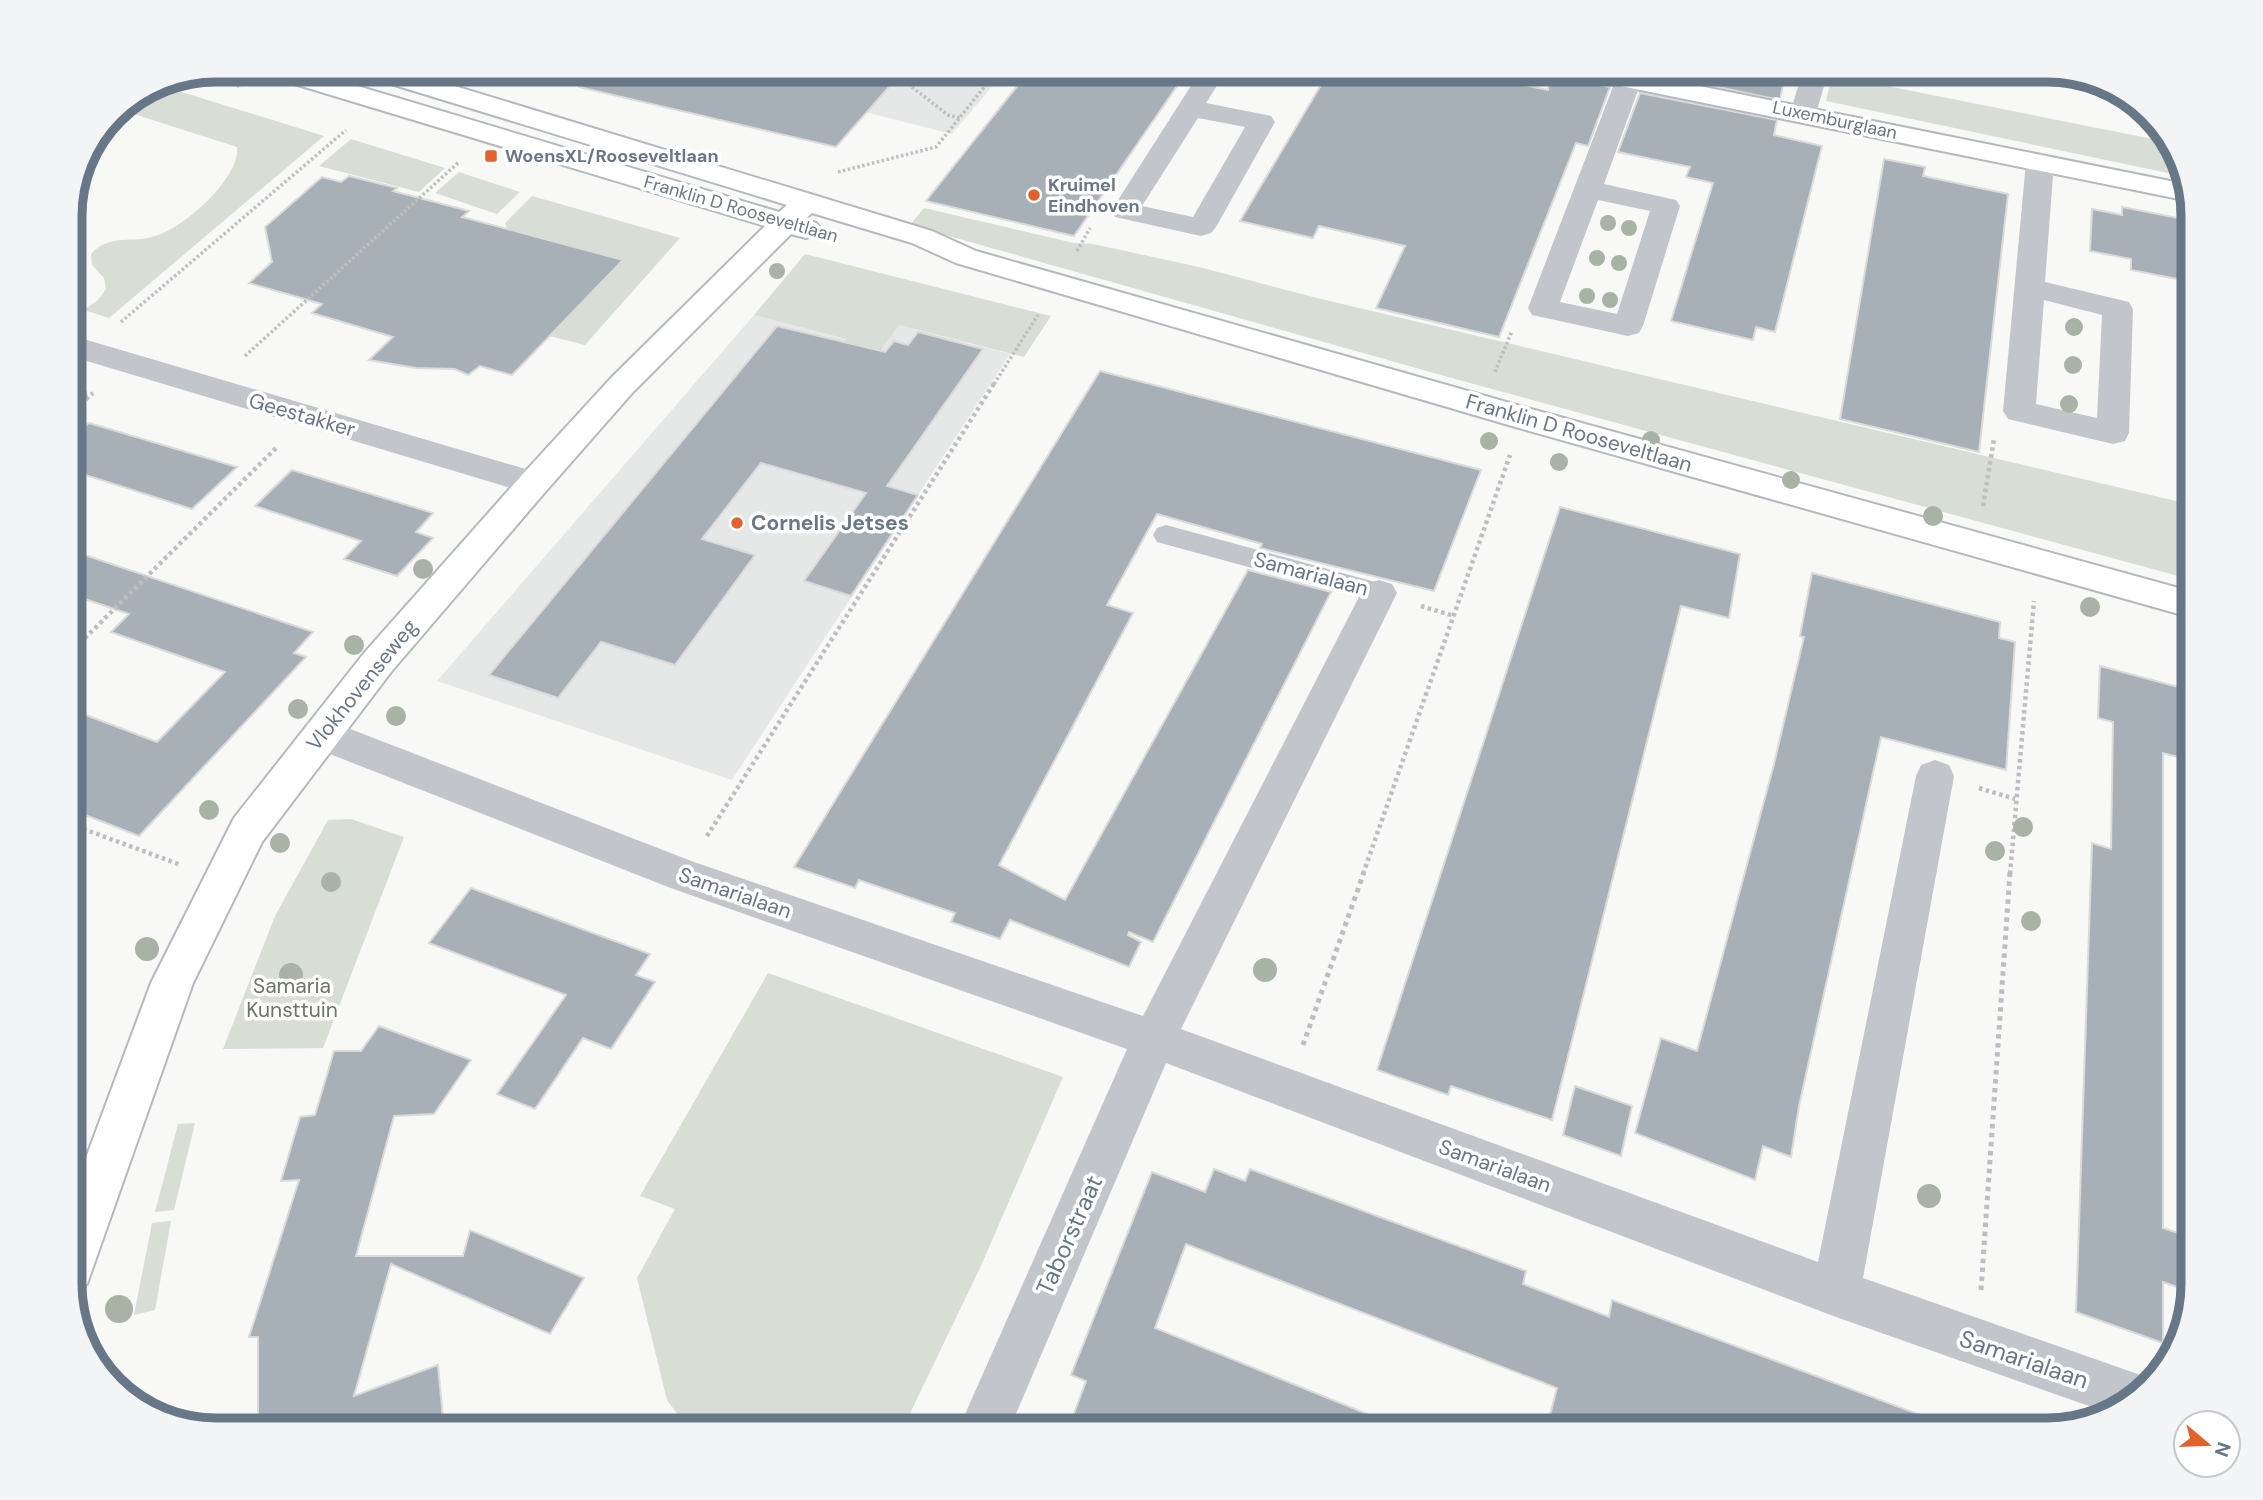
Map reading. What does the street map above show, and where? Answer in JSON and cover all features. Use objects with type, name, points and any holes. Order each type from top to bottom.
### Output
[{"type":"main road","name":"Franklin D Rooseveltlaan","points":[[321,82],[796,212]]},
{"type":"main road","name":"Franklin D Rooseveltlaan","points":[[410,82],[910,253],[966,257],[1523,418],[2181,602]]},
{"type":"main road","name":"Luxemburglaan","points":[[1644,82],[2178,191]]},
{"type":"main road","name":"Vlokhovenseweg","points":[[83,1231],[172,984],[248,830],[378,662],[534,483],[622,385],[796,212]]},
{"type":"street","points":[[1190,108],[1261,122],[1201,228],[1125,211],[1190,108],[1206,82]]},
{"type":"street","points":[[1590,190],[1666,206],[1628,326],[1544,308],[1628,82]]},
{"type":"street","points":[[1804,113],[1813,82]]},
{"type":"street","points":[[2031,288],[2118,309],[2112,433],[2018,411],[2031,288],[2040,162]]},
{"type":"street","name":"Geestakker","points":[[83,348],[534,483]]},
{"type":"street","name":"Samarialaan","points":[[1154,1039],[1380,593]]},
{"type":"street","name":"Samarialaan","points":[[321,734],[682,875],[1154,1039],[1836,1293],[2123,1393]]},
{"type":"street","points":[[1836,1293],[1935,776]]},
{"type":"street","name":"Taborstraat","points":[[988,1418],[1154,1039]]},
{"type":"lane","name":"Samarialaan","points":[[1166,535],[1380,593]]},
{"type":"path","points":[[907,82],[948,115],[960,118]]},
{"type":"path","points":[[796,212],[839,171],[936,147],[988,82]]},
{"type":"path","points":[[83,344],[354,122]]},
{"type":"path","points":[[211,388],[463,158]]},
{"type":"path","points":[[682,875],[1059,283],[1096,219],[1125,211]]},
{"type":"path","points":[[1482,405],[1520,314],[1544,308]]},
{"type":"path","points":[[83,394],[95,391]]},
{"type":"path","points":[[1982,510],[1998,419],[2018,411]]},
{"type":"path","points":[[83,640],[307,416]]},
{"type":"path","points":[[1288,1089],[1523,418]]},
{"type":"path","points":[[1977,1343],[2015,799],[2037,561]]},
{"type":"path","points":[[83,829],[221,880]]},
{"type":"shaded area","points":[[746,82],[996,82],[952,134]]},
{"type":"shaded area","name":"Cornelis Jetses","points":[[754,315],[846,339],[835,355],[899,325],[1010,354],[732,780],[437,681]]},
{"type":"green space","points":[[1830,82],[1867,82],[2156,140],[2174,174],[1826,101]]},
{"type":"green space","points":[[173,89],[324,136],[109,318],[84,310],[98,300],[106,289],[104,278],[92,265],[91,254],[112,241],[144,239],[178,225],[220,188],[236,160],[237,147],[130,113],[149,100]]},
{"type":"green space","points":[[351,139],[445,168],[419,192],[319,166]]},
{"type":"green space","points":[[459,172],[520,192],[497,214],[435,193]]},
{"type":"green space","points":[[532,196],[680,238],[585,345],[549,336],[505,223]]},
{"type":"green space","points":[[924,208],[1074,243],[1093,244],[1199,267],[1317,298],[2181,502],[2181,577],[1448,377],[910,225]]},
{"type":"green space","points":[[805,254],[1051,316],[1024,357],[899,325],[870,365],[834,355],[846,339],[754,315]]},
{"type":"green space","name":"Samaria Kunsttuin","points":[[351,819],[404,837],[323,1048],[223,1049],[275,916],[328,820]]},
{"type":"green space","points":[[768,973],[1063,1077],[980,1268],[908,1418],[680,1418],[667,1400],[637,1278],[675,1209],[640,1196]]},
{"type":"green space","points":[[195,1123],[174,1210],[155,1212],[178,1124]]},
{"type":"green space","points":[[171,1221],[155,1310],[134,1315],[152,1223]]},
{"type":"building","points":[[580,82],[893,82],[836,147],[579,87]]},
{"type":"building","points":[[1020,82],[1180,82],[1074,236],[926,201]]},
{"type":"building","points":[[1323,82],[1509,82],[1548,90],[1549,82],[1586,82],[1610,87],[1588,146],[1576,143],[1499,337],[1376,308],[1405,246],[1319,226],[1313,238],[1240,221]]},
{"type":"building","points":[[1694,82],[1784,82],[1780,100]]},
{"type":"building","points":[[1640,93],[1777,120],[1774,135],[1822,146],[1775,332],[1756,327],[1753,340],[1671,321],[1713,183],[1686,177],[1690,167],[1618,152]]},
{"type":"building","points":[[1884,159],[1925,167],[1923,176],[2008,194],[1979,452],[1840,419]]},
{"type":"building","points":[[349,176],[469,211],[462,217],[623,260],[512,375],[480,366],[468,375],[455,369],[416,368],[369,360],[393,337],[312,313],[322,304],[249,283],[272,262],[265,227],[322,177],[341,182]]},
{"type":"building","points":[[2122,207],[2178,218],[2178,227],[2181,228],[2181,280],[2131,270],[2131,259],[2090,251],[2092,209],[2122,215]]},
{"type":"building","points":[[777,326],[885,352],[894,341],[908,345],[918,332],[983,349],[887,486],[918,495],[851,596],[804,581],[866,493],[761,463],[702,539],[755,555],[675,665],[601,642],[558,698],[489,675]]},
{"type":"building","points":[[1100,371],[1481,470],[1434,591],[1260,548],[1262,544],[1157,514],[1107,605],[1133,613],[999,865],[1065,900],[1248,570],[1331,592],[1153,942],[1129,932],[1128,935],[1141,942],[1129,967],[1010,920],[1000,939],[951,922],[955,913],[859,880],[855,888],[794,867]]},
{"type":"building","points":[[89,423],[237,467],[192,509],[83,474],[83,428]]},
{"type":"building","points":[[292,470],[433,513],[416,532],[433,538],[397,576],[344,559],[361,541],[255,506]]},
{"type":"building","points":[[1560,507],[1740,554],[1729,618],[1681,606],[1552,1120],[1451,1086],[1448,1095],[1377,1070]]},
{"type":"building","points":[[83,554],[313,632],[294,653],[306,657],[139,836],[83,814],[83,714],[157,742],[225,672],[111,632],[129,614],[83,598]]},
{"type":"building","points":[[1812,573],[2000,622],[1999,638],[2015,642],[2006,770],[1881,737],[1799,1106],[1791,1157],[1763,1146],[1755,1180],[1635,1133],[1661,1038],[1697,1051],[1774,764],[1804,637],[1800,636]]},
{"type":"building","points":[[2100,666],[2181,688],[2181,758],[2163,753],[2163,1228],[2181,1234],[2181,1284],[2181,1288],[2163,1282],[2163,1343],[2076,1312],[2092,843],[2111,849],[2113,722],[2098,718]]},
{"type":"building","points":[[471,888],[650,954],[636,975],[655,982],[611,1049],[583,1038],[535,1109],[497,1094],[566,995],[429,943]]},
{"type":"building","points":[[379,1026],[471,1060],[434,1114],[394,1116],[356,1256],[463,1256],[470,1230],[584,1278],[550,1334],[391,1264],[354,1396],[438,1365],[443,1418],[258,1418],[258,1337],[249,1337],[299,1180],[281,1181],[300,1117],[315,1115],[334,1051],[361,1051]]},
{"type":"building","points":[[1575,1086],[1632,1106],[1621,1156],[1563,1135]]},
{"type":"building","points":[[1214,1169],[1245,1181],[1250,1169],[1526,1271],[1523,1284],[1609,1317],[1612,1300],[1929,1418],[1549,1418],[1557,1388],[1186,1244],[1155,1328],[1377,1418],[1072,1418],[1086,1381],[1071,1375],[1152,1172],[1205,1192]]},
{"type":"place","name":"WoensXL/Rooseveltlaan","points":[[491,156]]},
{"type":"place","name":"Kruimel Eindhoven","points":[[1034,195]]},
{"type":"place","name":"Cornelis Jetses","points":[[737,523]]}]
